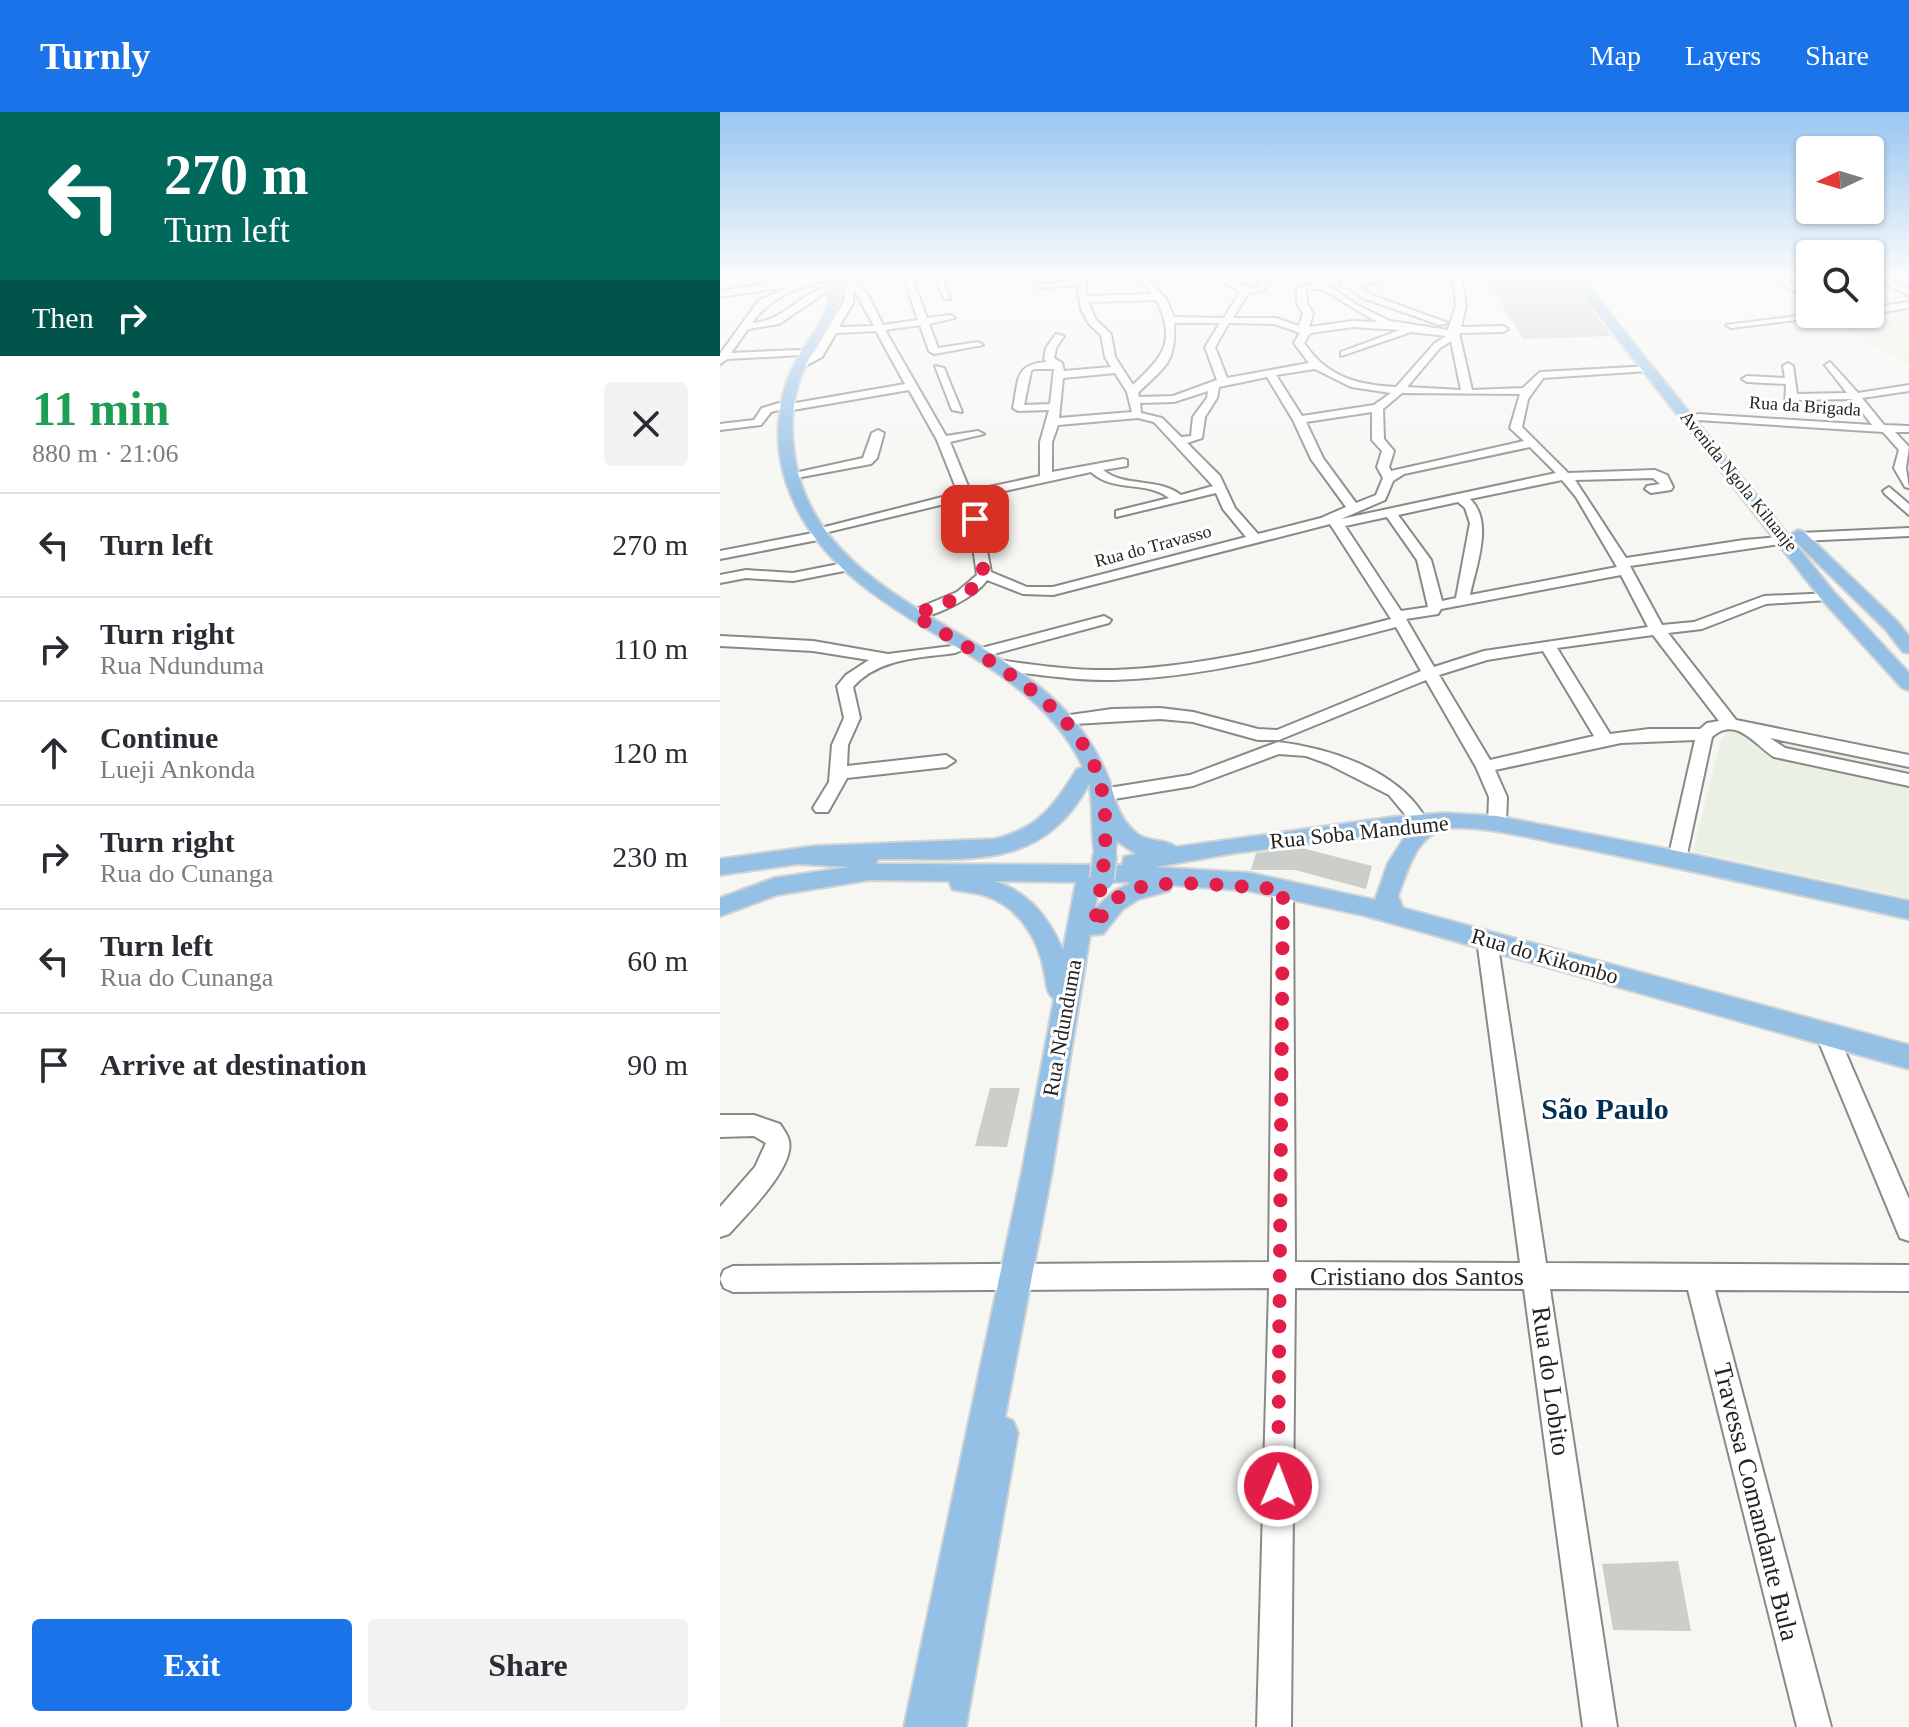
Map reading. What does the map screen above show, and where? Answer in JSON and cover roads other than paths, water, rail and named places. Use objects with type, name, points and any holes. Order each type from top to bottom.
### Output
[{"type":"main road","points":[[720,867],[872,851],[980,851],[1023,841],[1064,813],[1090,773],[1083,745],[1063,721],[998,665],[914,615],[852,567],[816,534],[791,475],[783,407],[799,358],[805,350]]},
{"type":"main road","name":"Avenida Ngola Kiluanje","points":[[1634,350],[1793,538],[1870,606],[1909,648]]},
{"type":"main road","name":"Avenida Ngola Kiluanje","points":[[1643,350],[1793,538],[1834,603],[1909,684]]},
{"type":"main road","name":"Rua Ndunduma","points":[[783,407],[777,435],[782,477],[792,501],[839,568],[891,610],[1009,683],[1048,719],[1090,773],[1102,800],[1094,927],[1023,1276],[925,1727]]},
{"type":"main road","points":[[1834,603],[1856,617],[1867,616],[1872,612],[1870,606]]},
{"type":"main road","points":[[1875,650],[1874,643],[1887,639],[1909,648]]},
{"type":"main road","name":"Rua Ndunduma","points":[[945,1727],[1023,1276],[1063,1017],[1097,867],[1090,773]]},
{"type":"main road","points":[[1102,800],[1125,840],[1155,850],[1291,827],[1386,821],[1414,814],[1451,816],[1486,824]]},
{"type":"main road","points":[[1358,905],[1373,902],[1382,894],[1404,838],[1386,821]]},
{"type":"main road","name":"Rua Soba Mandume","points":[[802,857],[1128,864],[1386,821],[1444,821],[1486,824],[1677,859],[1909,910]]},
{"type":"main road","points":[[1395,915],[1387,905],[1386,896],[1409,842],[1427,827],[1444,821]]},
{"type":"main road","name":"Rua do Kikombo","points":[[720,909],[774,887],[869,872],[1127,874],[1250,882],[1358,905],[1909,1057]]},
{"type":"main road","points":[[720,909],[784,892],[863,881],[967,883],[1003,894],[1040,923],[1050,943],[1057,961],[1063,1017]]},
{"type":"main road","points":[[1094,927],[1118,897],[1142,887],[1190,885],[1283,889]]},
{"type":"street","points":[[723,355],[799,358],[818,355],[821,350]]},
{"type":"street","points":[[897,350],[926,387],[958,410]]},
{"type":"street","points":[[1046,478],[1046,442],[1053,422],[1058,370],[1049,359],[1051,350]]},
{"type":"street","points":[[1107,350],[1132,396],[1138,415]]},
{"type":"street","points":[[1132,396],[1168,356],[1168,350]]},
{"type":"street","points":[[1180,441],[1198,436],[1199,417],[1219,384],[1211,350]]},
{"type":"street","points":[[1305,350],[1316,365],[1356,388],[1467,393],[1528,391]]},
{"type":"street","points":[[1345,354],[1355,350]]},
{"type":"street","points":[[1299,420],[1377,408],[1389,401],[1433,350]]},
{"type":"street","points":[[1458,350],[1467,393]]},
{"type":"street","points":[[1132,396],[1174,399],[1219,384],[1316,365]]},
{"type":"street","points":[[1830,365],[1905,450],[1900,468],[1909,484]]},
{"type":"street","points":[[1054,407],[1018,408],[1026,370],[1031,366],[1058,370],[1118,370]]},
{"type":"street","points":[[1788,366],[1792,397],[1789,424]]},
{"type":"street","points":[[720,427],[757,423],[766,410],[926,387],[939,368]]},
{"type":"street","points":[[1648,368],[1549,372],[1536,377],[1515,422],[1519,433],[1565,476],[1599,523],[1658,631],[1730,724]]},
{"type":"street","points":[[1271,375],[1299,420],[1321,466],[1354,509]]},
{"type":"street","points":[[1747,379],[1790,381]]},
{"type":"street","points":[[914,615],[972,588],[984,575],[975,519],[943,440],[926,387]]},
{"type":"street","points":[[1792,397],[1856,396],[1909,388]]},
{"type":"street","points":[[1377,408],[1380,422],[1378,440],[1388,451],[1383,467],[1388,477]]},
{"type":"street","points":[[1053,422],[1138,415],[1164,423],[1221,488],[1229,509],[1253,537]]},
{"type":"street","name":"Rua da Brigada","points":[[1698,417],[1909,429]]},
{"type":"street","points":[[791,475],[867,461],[871,458],[878,433]]},
{"type":"street","points":[[943,440],[978,434]]},
{"type":"street","points":[[1486,824],[1498,797],[1485,767],[1398,618],[1336,521],[1382,496],[1388,477],[1410,467],[1531,443]]},
{"type":"street","points":[[720,555],[966,495],[1123,463]]},
{"type":"street","points":[[1094,468],[1111,482],[1162,486],[1177,498]]},
{"type":"street","name":"Rua do Travasso","points":[[984,575],[1021,592],[1039,593],[1253,537],[1390,513],[1565,476],[1655,474],[1663,478],[1667,487],[1651,489]]},
{"type":"street","points":[[1121,514],[1221,488]]},
{"type":"street","points":[[1909,492],[1890,492],[1909,511]]},
{"type":"street","points":[[1460,497],[1471,507],[1477,523],[1462,602]]},
{"type":"street","points":[[998,665],[1082,674],[1145,673],[1238,660],[1433,611],[1436,606],[1424,560],[1390,513]]},
{"type":"street","points":[[1436,606],[1738,543],[1909,532]]},
{"type":"street","points":[[720,579],[746,574],[793,577],[839,568]]},
{"type":"street","points":[[1102,800],[1193,780],[1303,727],[1428,674],[1484,656],[1710,622],[1753,602],[1834,603]]},
{"type":"street","points":[[979,653],[1104,620]]},
{"type":"street","points":[[720,641],[813,646],[881,659],[955,648]]},
{"type":"street","points":[[1547,645],[1605,740]]},
{"type":"street","points":[[822,808],[835,790],[842,756],[840,745],[852,718],[845,686],[881,659]]},
{"type":"street","points":[[1063,721],[1108,713],[1167,714],[1222,723],[1334,760],[1395,791],[1414,814]]},
{"type":"street","points":[[1677,859],[1704,735],[1713,727],[1730,724],[1909,761]]},
{"type":"street","points":[[1754,729],[1766,744],[1780,753],[1909,780]]},
{"type":"street","points":[[1485,767],[1605,740],[1652,734],[1704,735]]},
{"type":"street","points":[[839,773],[946,761]]},
{"type":"street","points":[[1274,1727],[1282,1275],[1283,889]]},
{"type":"street","name":"Rua do Lobito","points":[[1487,940],[1600,1727]]},
{"type":"street","points":[[1827,1035],[1909,1229]]},
{"type":"street","points":[[720,1126],[748,1123],[760,1126],[770,1131],[777,1140],[778,1151],[767,1174],[720,1225]]},
{"type":"street","name":"Cristiano dos Santos","points":[[724,1280],[1282,1275],[1909,1278]]},
{"type":"street","name":"Travessa Comandante Bula","points":[[1698,1277],[1814,1727]]},
{"type":"district","name":"São Paulo","points":[[1605,1108]]}]
